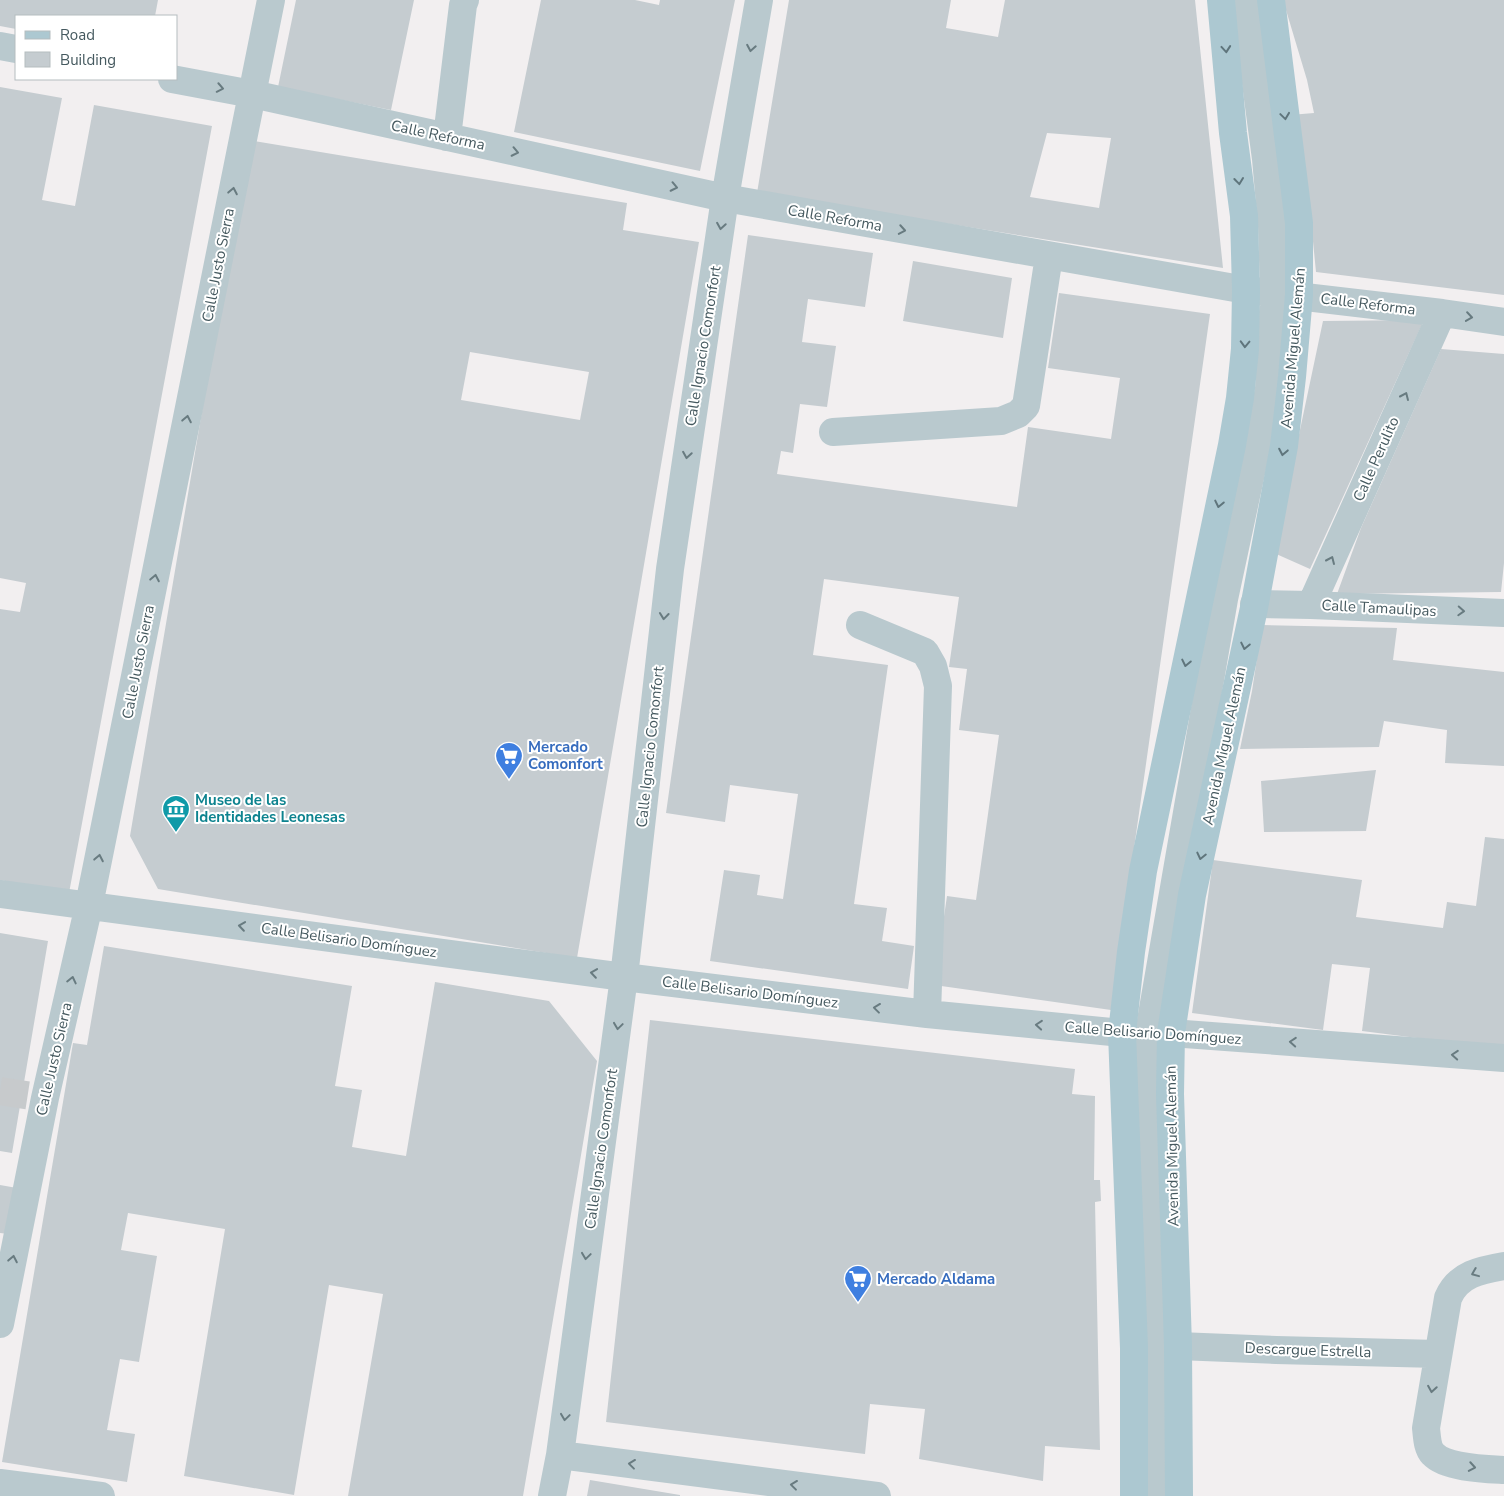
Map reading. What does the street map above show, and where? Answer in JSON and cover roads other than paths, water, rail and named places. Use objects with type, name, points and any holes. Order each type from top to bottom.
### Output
[{"type":"main road","name":"Avenida Miguel Alemán","points":[[1178,1496],[1178,1346],[1170,1094],[1147,1033],[1131,952],[1143,871],[1232,445],[1240,398],[1246,290],[1244,216],[1233,133],[1222,0]]},
{"type":"main road","name":"Avenida Miguel Alemán","points":[[1134,1496],[1134,1348],[1147,1033],[1192,895],[1254,604],[1284,446],[1292,377],[1286,294],[1300,257],[1298,223],[1270,0]]},
{"type":"street","name":"Calle Justo Sierra","points":[[0,1324],[45,1098],[89,905],[271,0]]},
{"type":"street","points":[[447,137],[465,0]]},
{"type":"street","name":"Calle Ignacio Comonfort","points":[[552,1496],[560,1455],[624,977],[670,569],[725,198],[759,0]]},
{"type":"street","points":[[1158,1496],[1158,1304],[1147,1033],[1224,599],[1269,389],[1286,294],[1272,226],[1266,159],[1245,0]]},
{"type":"street","points":[[0,46],[15,49]]},
{"type":"street","name":"Calle Reforma","points":[[177,80],[252,94],[725,198],[1246,290],[1504,322]]},
{"type":"street","points":[[833,432],[1001,421],[1018,414],[1026,406],[1049,256]]},
{"type":"street","name":"Calle Perulito","points":[[1311,604],[1442,313]]},
{"type":"street","name":"Calle Tamaulipas","points":[[1254,604],[1311,604],[1504,613]]},
{"type":"street","points":[[860,625],[925,652],[933,666],[938,686],[927,1014]]},
{"type":"street","name":"Calle Belisario Domínguez","points":[[0,894],[624,977],[927,1014],[1147,1033],[1504,1058]]},
{"type":"street","points":[[1504,1266],[1481,1270],[1462,1278],[1451,1290],[1448,1298],[1426,1428],[1432,1454],[1440,1459],[1457,1465],[1479,1469],[1504,1470]]},
{"type":"street","name":"Descargue Estrella","points":[[1178,1346],[1438,1354]]},
{"type":"street","points":[[560,1455],[877,1496]]},
{"type":"street","points":[[0,1483],[101,1496]]},
{"type":"tunnel","points":[[0,1091],[45,1098]]},
{"type":"place","name":"Mercado Comonfort","points":[[509,780]]},
{"type":"place","name":"Museo de las Identidades Leonesas","points":[[176,833]]},
{"type":"place","name":"Mercado Aldama","points":[[858,1303]]}]
